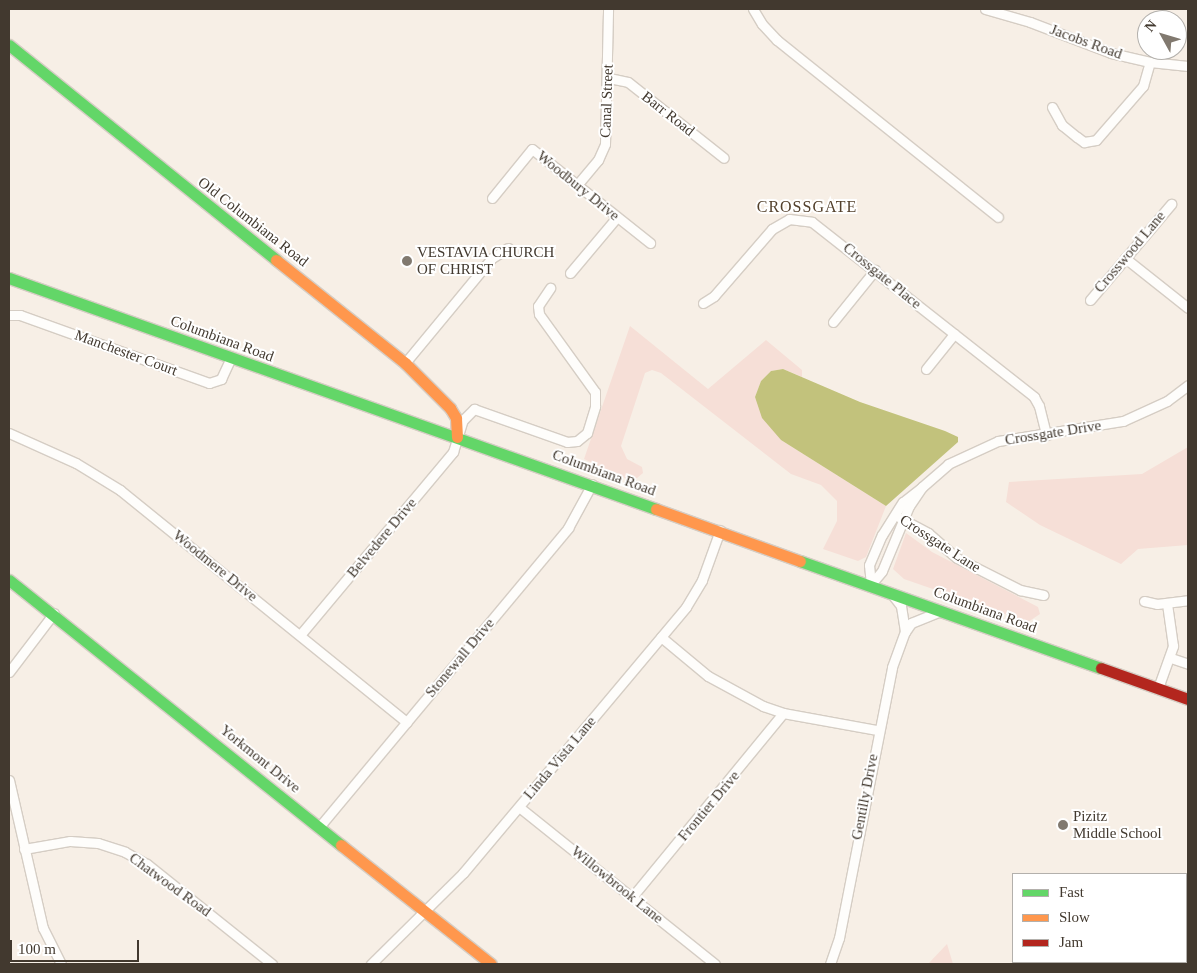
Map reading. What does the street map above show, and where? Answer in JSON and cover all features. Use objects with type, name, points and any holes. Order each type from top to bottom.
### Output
[{"type":"main road","name":"Old Columbiana Road","points":[[9,45],[405,362],[450,408],[456,418],[457,437]]},
{"type":"main road","name":"Columbiana Road","points":[[9,278],[592,484],[1188,699]]},
{"type":"main road","name":"Yorkmont Drive","points":[[9,580],[54,613],[491,964]]},
{"type":"street","name":"Canal Street","points":[[577,185],[598,160],[605,144],[609,78],[608,9]]},
{"type":"street","points":[[753,9],[762,24],[777,40],[998,217]]},
{"type":"street","name":"Jacobs Road","points":[[985,9],[1030,22],[1092,47],[1150,62],[1188,66]]},
{"type":"street","points":[[1052,107],[1062,125],[1077,137],[1084,142],[1096,140],[1143,86],[1150,62]]},
{"type":"street","name":"Barr Road","points":[[609,78],[628,82],[724,158]]},
{"type":"street","name":"Woodbury Drive","points":[[492,198],[532,149],[650,243]]},
{"type":"street","name":"Crosswood Lane","points":[[1090,300],[1171,204]]},
{"type":"street","points":[[570,272],[617,217]]},
{"type":"street","name":"Crossgate Place","points":[[703,303],[714,296],[772,229],[789,219],[806,220],[819,226],[1034,397],[1039,406],[1046,434]]},
{"type":"street","points":[[405,362],[492,258],[508,248]]},
{"type":"street","points":[[1125,258],[1188,308]]},
{"type":"street","points":[[833,322],[875,270]]},
{"type":"street","name":"Belvedere Drive","points":[[300,635],[453,452],[463,420],[474,409],[567,442],[577,441],[587,433],[596,406],[596,392],[539,314],[538,306],[550,288]]},
{"type":"street","name":"Manchester Court","points":[[9,315],[20,315],[209,383],[221,378],[231,358]]},
{"type":"street","points":[[926,369],[954,334]]},
{"type":"street","name":"Crossgate Drive","points":[[870,584],[869,565],[894,514],[948,464],[998,442],[1095,427],[1138,416],[1188,385]]},
{"type":"street","name":"Woodmere Drive","points":[[9,433],[76,463],[107,482],[407,722]]},
{"type":"street","name":"Stonewall Drive","points":[[320,826],[568,528],[592,484]]},
{"type":"street","name":"Crossgate Drive","points":[[870,584],[882,571],[904,520],[922,487]]},
{"type":"street","name":"Crossgate Lane","points":[[894,514],[928,533],[957,558],[1020,590],[1042,595]]},
{"type":"street","name":"Linda Vista Lane","points":[[371,964],[463,873],[661,637],[697,591],[720,530]]},
{"type":"street","name":"Gentilly Drive","points":[[830,964],[839,938],[877,730],[892,667],[905,632],[901,606],[890,591]]},
{"type":"street","points":[[1144,601],[1167,604],[1188,600]]},
{"type":"street","points":[[1158,688],[1170,658],[1173,631],[1167,604]]},
{"type":"street","points":[[905,632],[922,617],[942,611]]},
{"type":"street","points":[[9,672],[54,613]]},
{"type":"street","points":[[661,637],[724,687],[783,713],[877,730]]},
{"type":"street","points":[[1170,658],[1188,664]]},
{"type":"street","name":"Frontier Drive","points":[[632,897],[783,713]]},
{"type":"street","points":[[9,780],[43,928],[61,964]]},
{"type":"street","name":"Willowbrook Lane","points":[[519,807],[715,964]]},
{"type":"street","name":"Chatwood Road","points":[[24,849],[70,841],[98,843],[125,852],[147,864],[272,964]]},
{"type":"shaded area","points":[[630,326],[708,389],[766,340],[802,370],[802,377],[783,369],[771,371],[761,381],[755,397],[781,440],[886,506],[866,557],[858,561],[823,549],[837,521],[837,501],[821,485],[791,474],[661,373],[652,370],[645,373],[621,446],[627,459],[642,467],[643,473],[637,478],[627,479],[584,459]]},
{"type":"shaded area","points":[[783,369],[860,402],[945,431],[958,437],[958,442],[886,506],[781,440],[762,418],[755,397],[761,381],[771,371]]},
{"type":"shaded area","points":[[1188,447],[1188,545],[1138,549],[1121,564],[1040,525],[1006,502],[1009,482],[1142,474]]},
{"type":"shaded area","points":[[906,533],[932,552],[1038,607],[1040,614],[1028,622],[904,579],[893,569]]},
{"type":"shaded area","points":[[947,944],[953,964],[928,964]]},
{"type":"traffic: fast","points":[[9,45],[276,260]]},
{"type":"traffic: fast","points":[[9,278],[656,509]]},
{"type":"traffic: fast","points":[[800,561],[1101,668]]},
{"type":"traffic: fast","points":[[9,580],[341,845]]},
{"type":"traffic: slow","points":[[276,260],[405,363],[450,408],[456,418],[457,437]]},
{"type":"traffic: slow","points":[[656,509],[800,561]]},
{"type":"traffic: slow","points":[[341,845],[491,964]]},
{"type":"traffic: jam","points":[[1101,668],[1188,699]]},
{"type":"place","name":"VESTAVIA CHURCH OF CHRIST","points":[[407,261]]},
{"type":"place","name":"Pizitz Middle School","points":[[1063,825]]},
{"type":"district","name":"CROSSGATE","points":[[807,207]]}]
